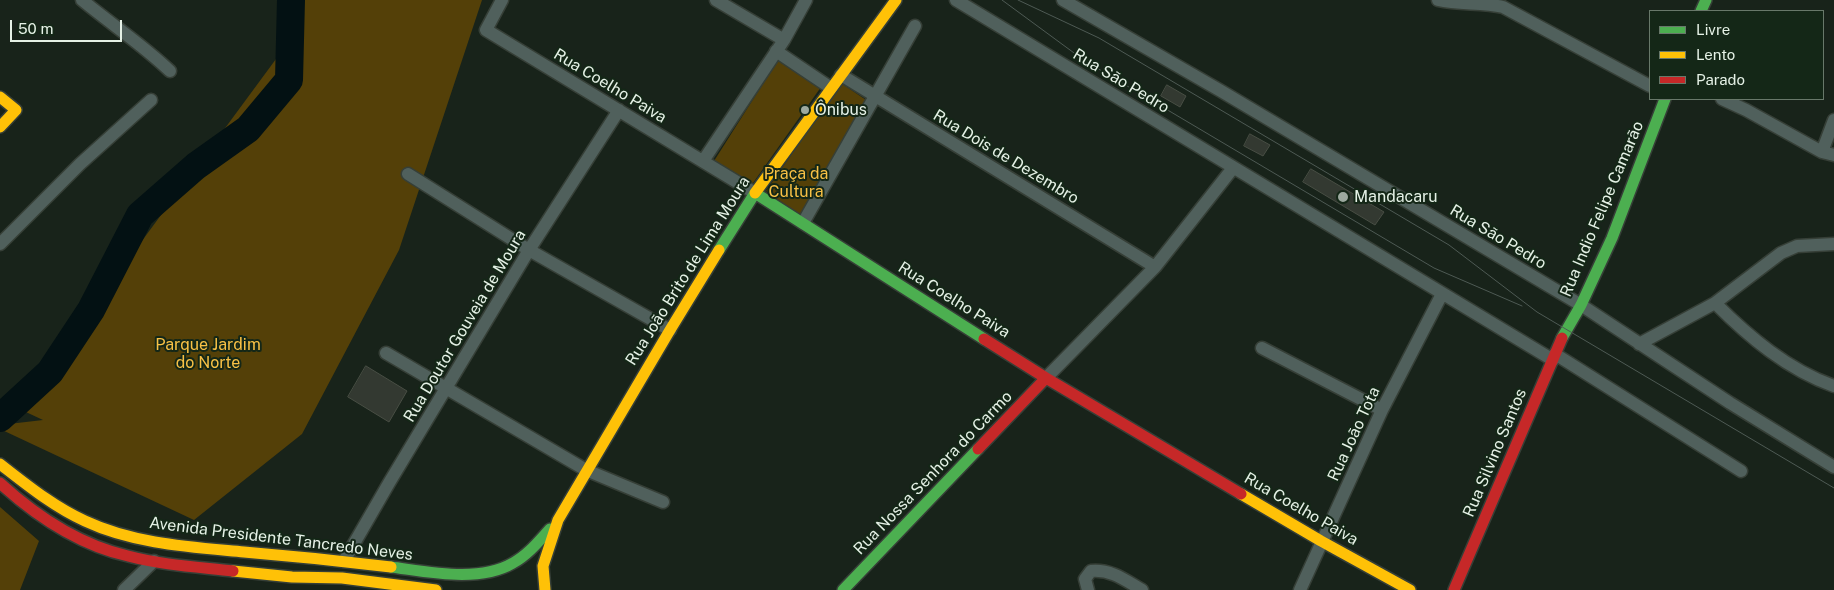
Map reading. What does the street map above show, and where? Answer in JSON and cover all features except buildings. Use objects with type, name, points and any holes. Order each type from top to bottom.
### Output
[{"type":"main road","name":"Rua João Brito de Lima Moura","points":[[558,520],[586,470],[754,192],[896,0]]},
{"type":"main road","points":[[0,97],[16,110],[0,127]]},
{"type":"main road","name":"Rua Indio Felipe Camarão","points":[[1567,329],[1612,238],[1665,100]]},
{"type":"main road","name":"Rua Coelho Paiva","points":[[754,192],[1046,378],[1321,541],[1410,590]]},
{"type":"main road","name":"Rua Silvino Santos","points":[[1454,590],[1567,329]]},
{"type":"main road","name":"Rua Nossa Senhora do Carmo","points":[[843,590],[1046,378]]},
{"type":"main road","name":"Avenida Presidente Tancredo Neves","points":[[0,464],[39,494],[86,521],[131,537],[187,547],[344,561],[438,573],[478,574],[497,571],[526,554],[558,520]]},
{"type":"main road","name":"Avenida Presidente Tancredo Neves","points":[[0,483],[14,496],[57,527],[85,541],[126,556],[174,565],[292,577],[342,578],[436,590]]},
{"type":"main road","points":[[545,590],[543,566],[558,520]]},
{"type":"street","points":[[82,0],[104,19],[161,61],[170,71]]},
{"type":"street","name":"Rua Coelho Paiva","points":[[502,0],[486,30],[754,192]]},
{"type":"street","points":[[716,0],[784,40]]},
{"type":"street","points":[[703,161],[784,40],[806,0]]},
{"type":"street","name":"Rua São Pedro","points":[[956,0],[1374,251],[1442,294],[1554,357],[1741,471]]},
{"type":"street","name":"Rua São Pedro","points":[[1063,0],[1221,91],[1580,305],[1834,467]]},
{"type":"street","points":[[1438,0],[1454,4],[1491,4],[1503,7],[1649,85]]},
{"type":"street","points":[[803,223],[915,26]]},
{"type":"street","points":[[776,51],[831,88]]},
{"type":"street","name":"Rua Dois de Dezembro","points":[[841,75],[1155,267]]},
{"type":"street","points":[[0,244],[80,164],[151,100]]},
{"type":"street","points":[[1724,100],[1828,154],[1834,120]]},
{"type":"street","name":"Rua Doutor Gouveia de Moura","points":[[344,561],[389,482],[448,388],[529,250],[619,110]]},
{"type":"street","points":[[1046,378],[1155,267],[1233,168]]},
{"type":"street","points":[[408,174],[529,250],[670,330]]},
{"type":"street","points":[[1639,344],[1715,303],[1781,254],[1797,246],[1834,244]]},
{"type":"street","name":"Rua João Tota","points":[[1300,590],[1382,410],[1442,294]]},
{"type":"street","points":[[1715,303],[1735,323],[1777,356],[1807,375],[1834,386]]},
{"type":"street","points":[[1262,348],[1382,410]]},
{"type":"street","points":[[386,353],[586,470],[663,502]]},
{"type":"street","points":[[124,590],[154,561]]},
{"type":"street","points":[[1088,590],[1085,579],[1091,571],[1101,570],[1115,573],[1142,590]]},
{"type":"street","points":[[292,577],[302,590]]},
{"type":"green space","name":"Parque Jardim do Norte","points":[[279,0],[482,0],[399,250],[302,434],[194,520],[0,429],[0,425],[43,420],[13,406],[91,310],[290,40]]},
{"type":"green space","name":"Praça da Cultura","points":[[783,52],[826,80],[753,183],[714,161]]},
{"type":"green space","name":"Praça da Cultura","points":[[841,83],[869,102],[801,216],[766,191]]},
{"type":"green space","points":[[0,507],[39,541],[20,590],[0,590]]},
{"type":"waterway","points":[[0,418],[50,372],[91,310],[140,215],[196,166],[248,129],[289,80],[291,0]]},
{"type":"tram line","points":[[1002,0],[1085,61],[1434,268],[1522,306]]},
{"type":"tram line","points":[[1018,0],[1099,38],[1449,245],[1537,312],[1834,488]]},
{"type":"traffic: fast","points":[[1701,10],[1706,0]]},
{"type":"traffic: fast","points":[[1562,338],[1581,305],[1612,238],[1665,100]]},
{"type":"traffic: fast","points":[[719,250],[755,193],[984,339]]},
{"type":"traffic: fast","points":[[843,590],[978,449]]},
{"type":"traffic: fast","points":[[391,567],[437,573],[485,573],[500,569],[524,556],[550,529]]},
{"type":"traffic: slow","points":[[755,193],[896,0]]},
{"type":"traffic: slow","points":[[0,97],[16,110],[0,127]]},
{"type":"traffic: slow","points":[[545,590],[543,566],[558,520],[719,250]]},
{"type":"traffic: slow","points":[[0,464],[62,509],[85,521],[123,535],[183,546],[391,567]]},
{"type":"traffic: slow","points":[[1241,494],[1410,590]]},
{"type":"traffic: slow","points":[[233,571],[292,577],[342,578],[436,590]]},
{"type":"traffic: jam","points":[[1454,590],[1562,338]]},
{"type":"traffic: jam","points":[[984,339],[1241,494]]},
{"type":"traffic: jam","points":[[978,449],[1046,378]]},
{"type":"traffic: jam","points":[[0,483],[44,518],[59,528],[93,545],[154,562],[233,571]]},
{"type":"place","name":"Ônibus","points":[[805,110]]},
{"type":"place","name":"Mandacaru","points":[[1343,197]]}]
